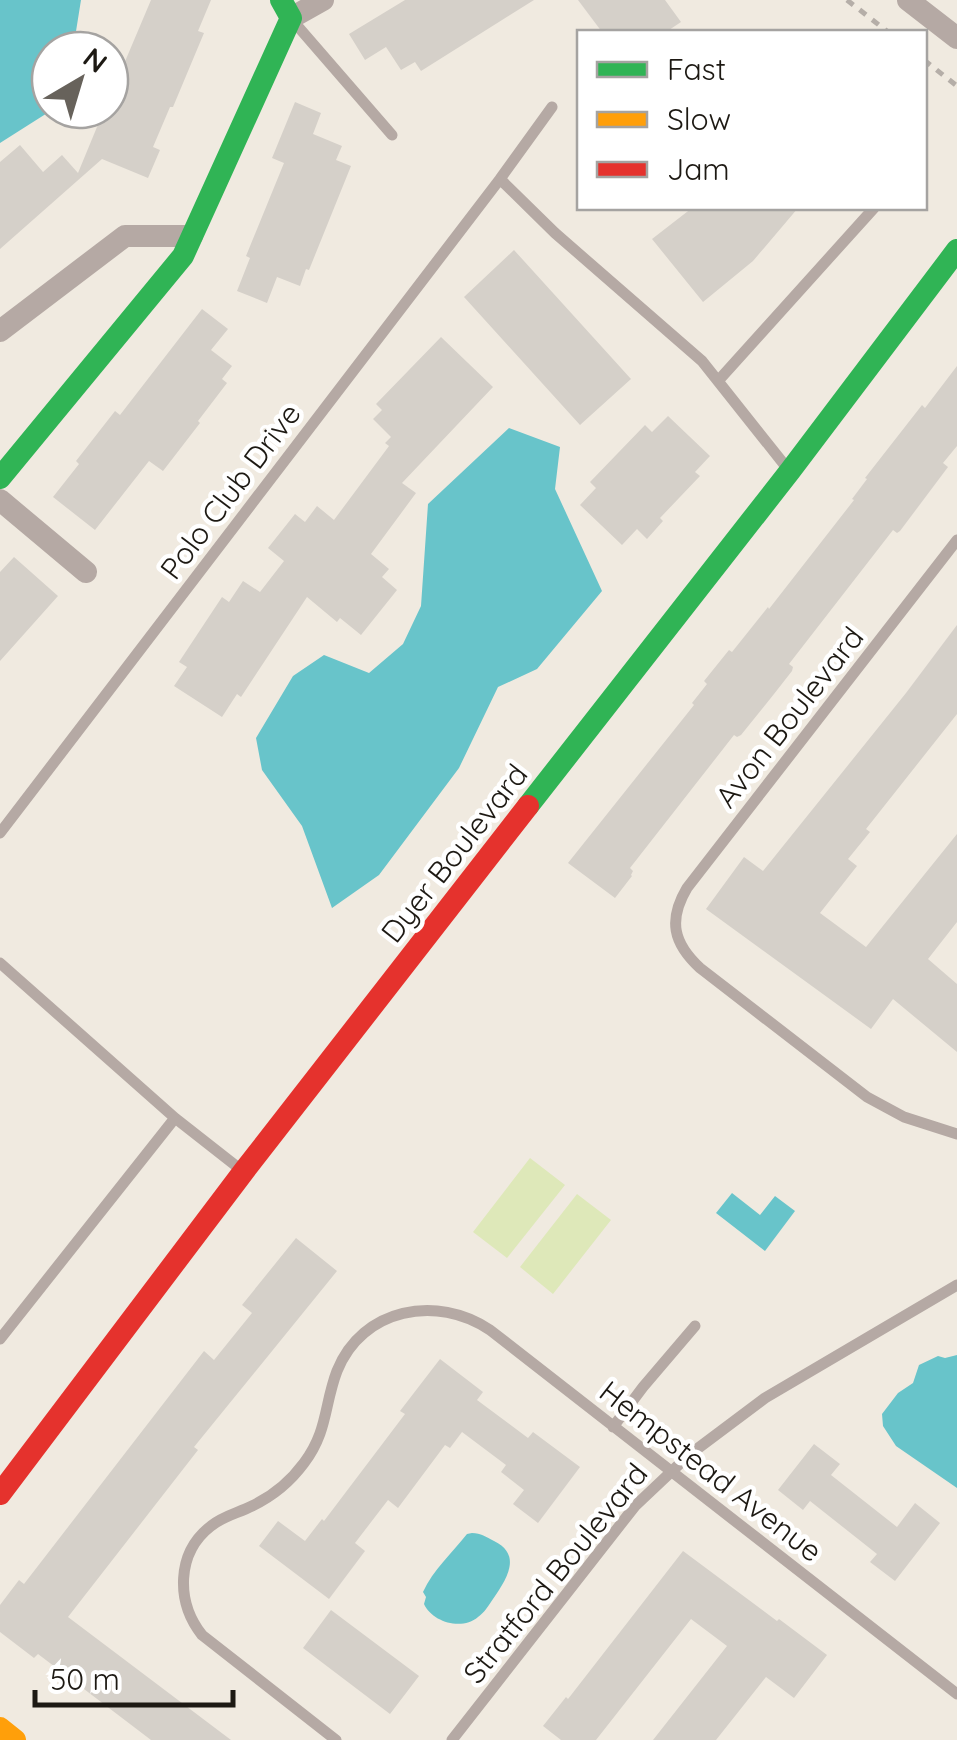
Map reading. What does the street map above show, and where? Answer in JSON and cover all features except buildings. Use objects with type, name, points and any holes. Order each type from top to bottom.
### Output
[{"type":"main road","points":[[0,478],[182,256],[286,9]]},
{"type":"main road","name":"Dyer Boulevard","points":[[0,1494],[244,1171],[790,471],[957,250]]},
{"type":"main road","points":[[0,1728],[15,1740]]},
{"type":"street","points":[[286,9],[323,0]]},
{"type":"street","points":[[908,0],[957,38]]},
{"type":"street","points":[[0,331],[125,236],[192,236]]},
{"type":"street","points":[[0,500],[86,572]]},
{"type":"lane","points":[[286,9],[392,135]]},
{"type":"lane","name":"Polo Club Drive","points":[[0,833],[552,107]]},
{"type":"lane","points":[[500,179],[555,233],[702,360],[790,471]]},
{"type":"lane","points":[[718,381],[872,210]]},
{"type":"lane","name":"Avon Boulevard","points":[[957,540],[688,888],[676,915],[676,930],[689,957],[700,968],[867,1096],[904,1117],[957,1134]]},
{"type":"lane","points":[[0,963],[175,1118],[244,1171]]},
{"type":"lane","points":[[0,1339],[175,1118]]},
{"type":"lane","name":"Stratford Boulevard","points":[[452,1740],[618,1527],[670,1472],[765,1398],[957,1284]]},
{"type":"lane","name":"Hempstead Avenue","points":[[336,1740],[212,1644],[194,1624],[183,1583],[189,1554],[206,1529],[268,1497],[294,1475],[320,1436],[343,1358],[362,1335],[398,1314],[424,1309],[448,1311],[478,1322],[957,1694]]},
{"type":"lane","points":[[613,1427],[695,1326]]},
{"type":"path","points":[[846,0],[885,30]]},
{"type":"path","points":[[927,62],[957,86]]},
{"type":"green space","points":[[530,1158],[565,1185],[507,1258],[473,1232]]},
{"type":"green space","points":[[577,1194],[611,1220],[553,1294],[520,1267]]},
{"type":"water","points":[[0,0],[81,0],[76,30],[30,30],[30,124],[0,143]]},
{"type":"water","points":[[509,428],[560,447],[555,489],[602,591],[537,669],[498,687],[459,768],[379,875],[332,908],[302,826],[262,770],[256,738],[293,676],[324,655],[369,673],[403,644],[421,606],[428,504]]},
{"type":"water","points":[[732,1193],[760,1215],[775,1196],[795,1211],[765,1251],[716,1213]]},
{"type":"water","points":[[957,1355],[957,1488],[896,1446],[883,1426],[882,1414],[898,1393],[913,1383],[919,1365],[938,1356]]},
{"type":"water","points":[[472,1533],[483,1535],[508,1553],[507,1576],[486,1609],[471,1621],[456,1624],[440,1620],[424,1604],[423,1592],[443,1562]]},
{"type":"traffic: fast","points":[[0,478],[183,256],[291,18],[281,0]]},
{"type":"traffic: fast","points":[[528,806],[957,250]]},
{"type":"traffic: slow","points":[[0,1728],[15,1740]]},
{"type":"traffic: jam","points":[[0,1494],[244,1171],[528,806]]}]
